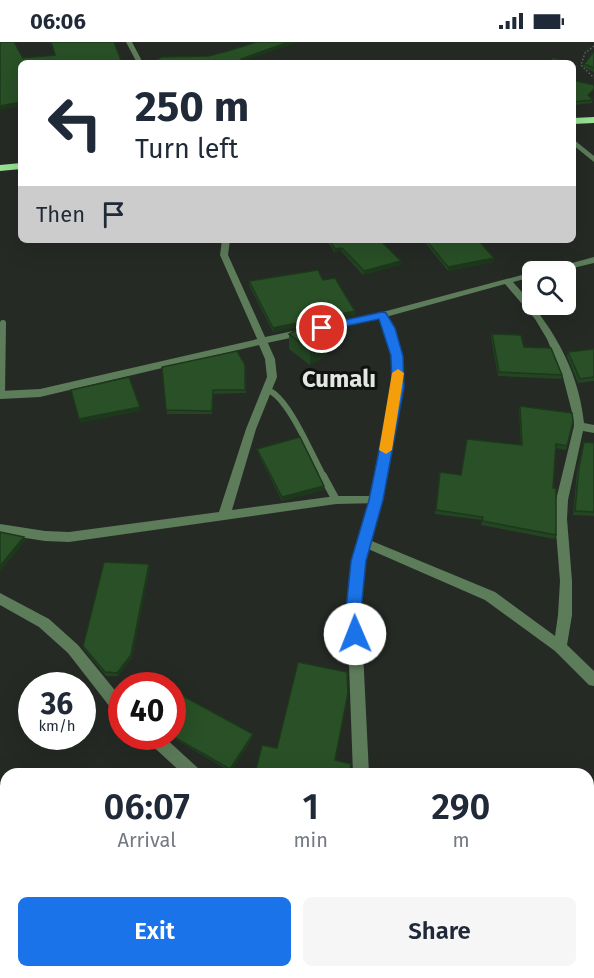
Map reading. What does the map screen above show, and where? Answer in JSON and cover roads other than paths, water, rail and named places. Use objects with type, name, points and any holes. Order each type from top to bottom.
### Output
[{"type":"highway","points":[[576,114],[594,112]]},
{"type":"highway","points":[[576,121],[594,120]]},
{"type":"highway","points":[[0,159],[18,158]]},
{"type":"highway","points":[[0,168],[18,166]]},
{"type":"street","points":[[129,42],[138,60]]},
{"type":"street","points":[[576,144],[594,160]]},
{"type":"street","points":[[224,515],[251,429],[268,390],[272,368],[224,255],[226,243]]},
{"type":"street","points":[[576,264],[594,260]]},
{"type":"street","points":[[1,395],[40,393],[382,315],[522,276]]},
{"type":"street","points":[[506,280],[539,318],[553,341],[576,402],[579,426],[562,500],[561,519],[566,581],[565,615],[560,647]]},
{"type":"street","points":[[361,768],[354,610],[357,569],[376,500],[398,387],[394,342],[382,315]]},
{"type":"street","points":[[579,426],[594,429]]},
{"type":"street","points":[[0,530],[69,537],[336,500],[376,500]]},
{"type":"street","points":[[363,542],[490,596],[560,647],[594,680]]},
{"type":"street","points":[[0,599],[44,623],[73,649],[108,693]]},
{"type":"street","points":[[167,750],[187,768]]},
{"type":"lane","points":[[1,395],[3,323]]},
{"type":"lane","points":[[268,390],[276,393],[287,409],[336,500]]},
{"type":"district","name":"Cumalı","points":[[339,379]]}]
